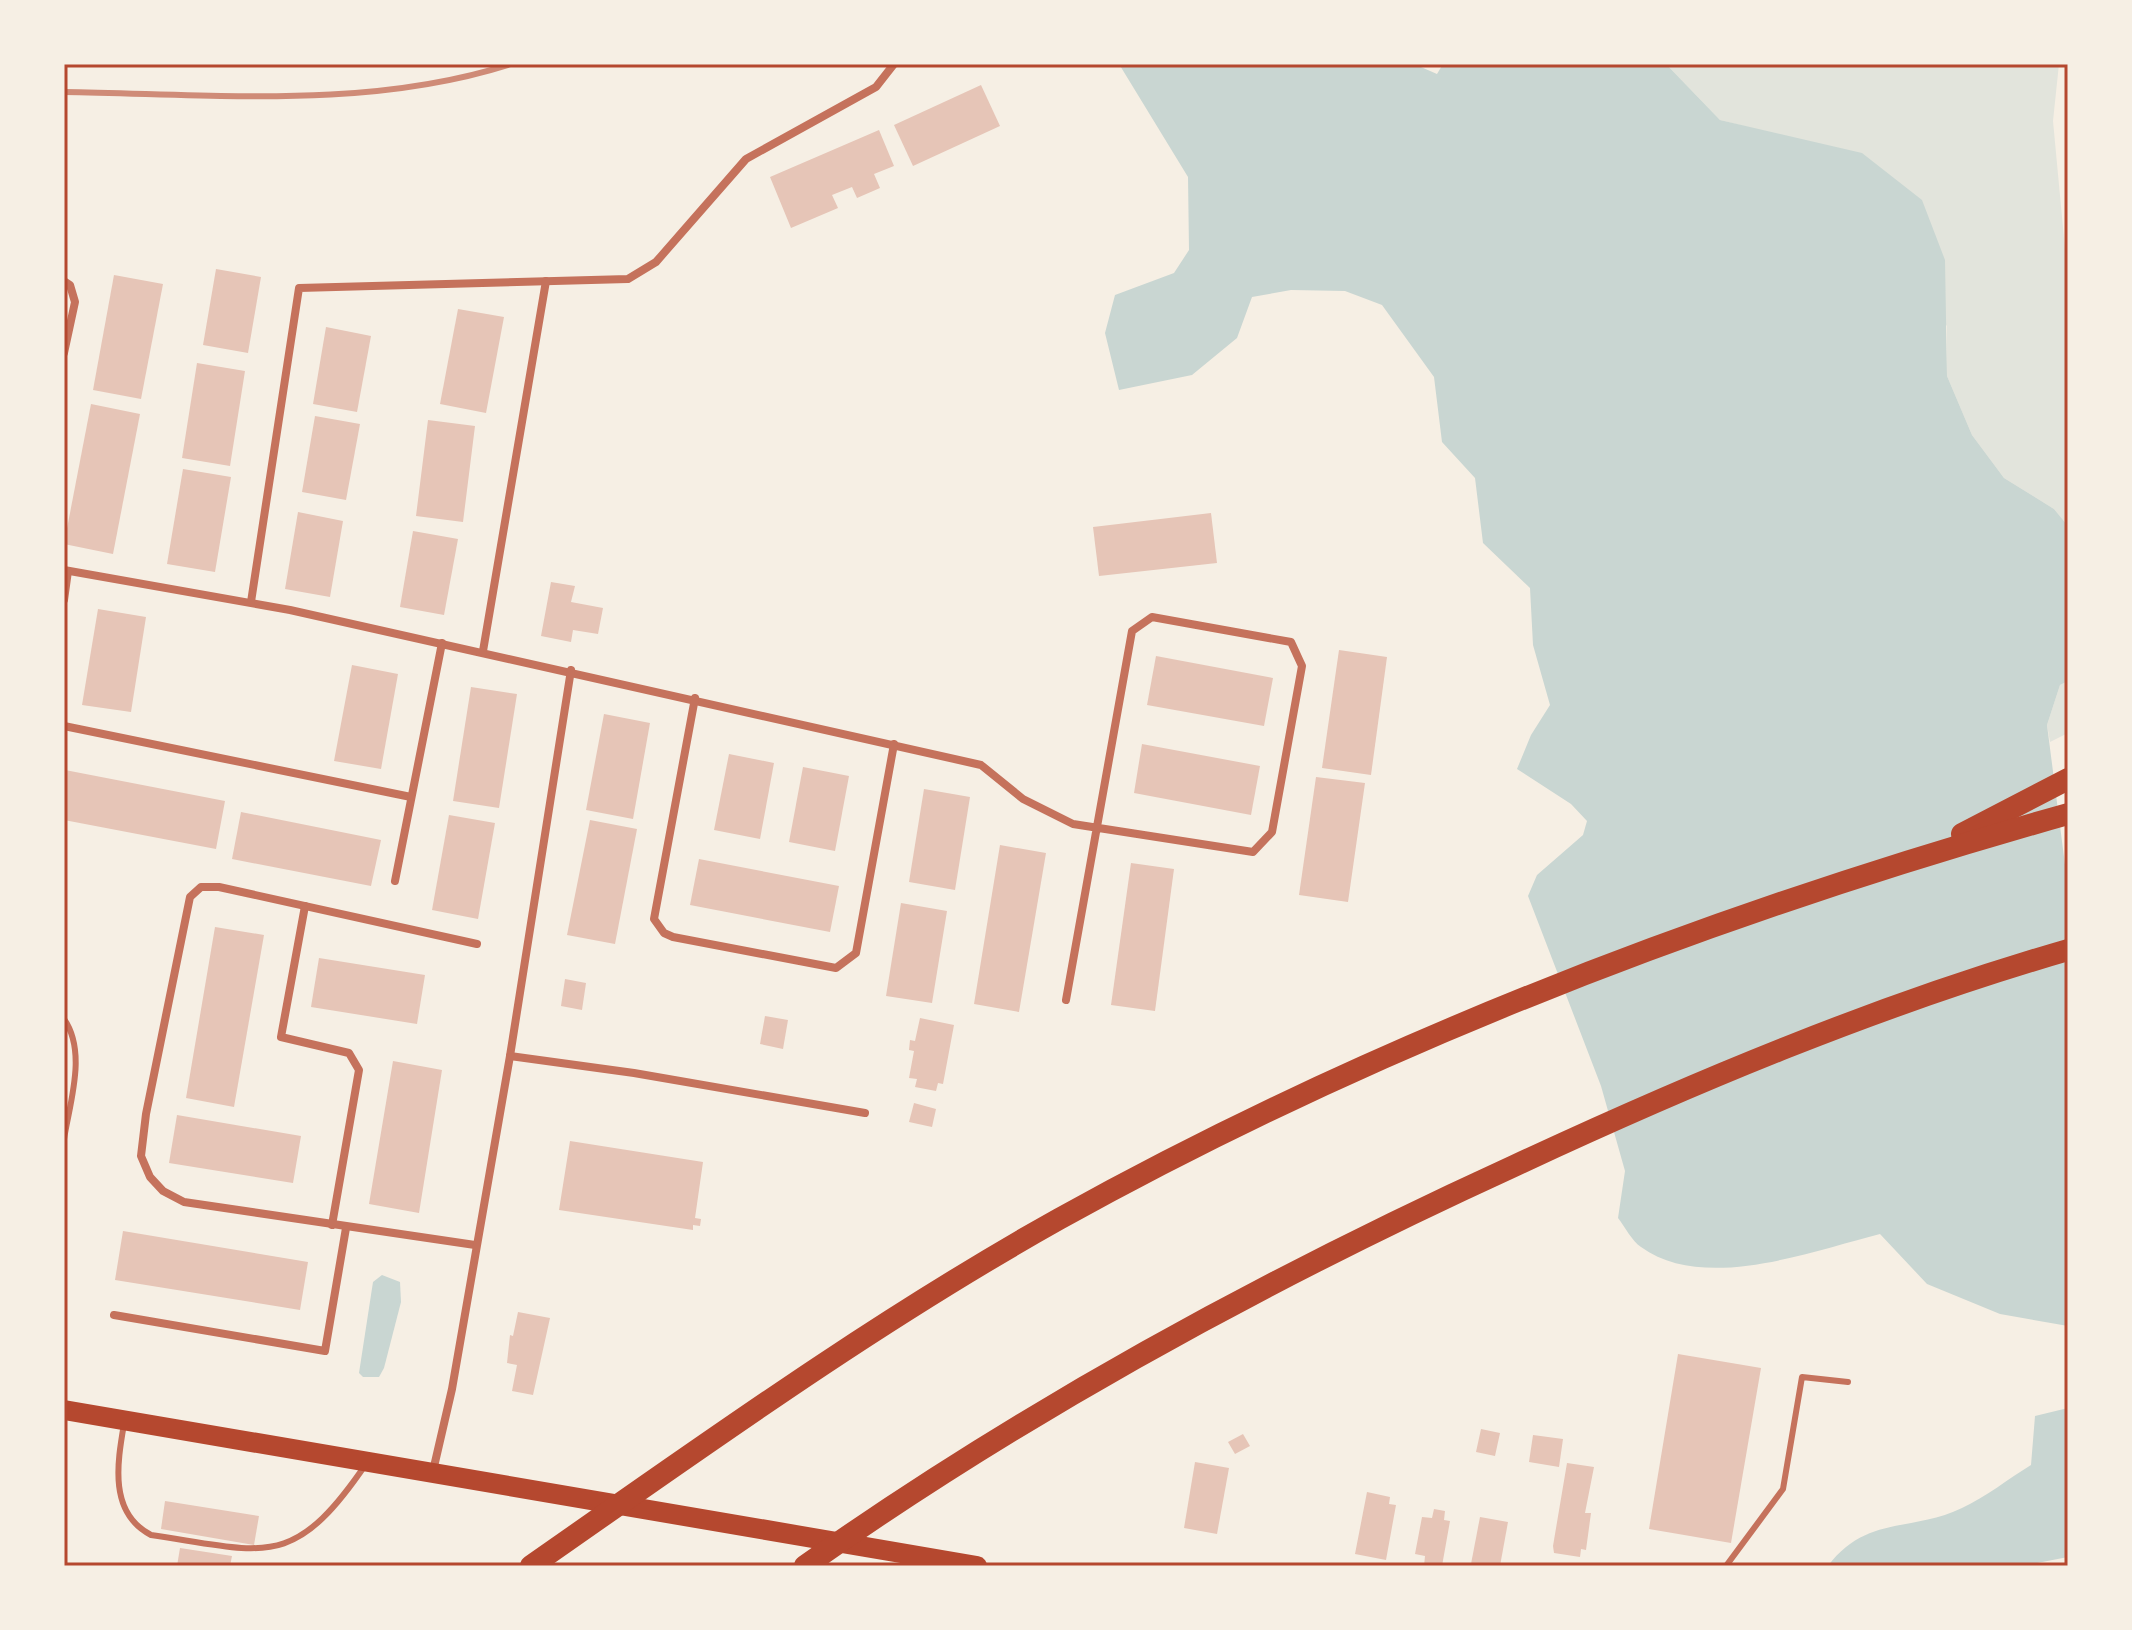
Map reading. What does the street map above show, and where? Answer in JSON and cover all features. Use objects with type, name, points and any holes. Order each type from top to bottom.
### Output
[{"type":"highway","points":[[1919,856],[2068,779]]},
{"type":"highway","points":[[531,1566],[723,1431],[948,1286],[1057,1220],[1277,1108],[1499,1010],[1751,912],[1919,856],[2068,814]]},
{"type":"highway","points":[[805,1566],[884,1510],[982,1448],[1153,1347],[1285,1276],[1554,1146],[1844,1026],[2068,950]]},
{"type":"main road","points":[[64,1410],[977,1566]]},
{"type":"street","points":[[251,602],[299,288],[628,279],[644,272],[746,159],[876,87],[894,64]]},
{"type":"street","points":[[64,281],[70,285],[75,302],[64,353]]},
{"type":"street","points":[[483,651],[546,281]]},
{"type":"street","points":[[64,600],[66,570],[251,602],[483,651],[981,765],[1023,799],[1073,824],[1096,827],[1253,852],[1272,832],[1275,817],[1302,666],[1291,642],[1152,617],[1132,631],[1096,827],[1066,1000]]},
{"type":"street","points":[[395,881],[442,643]]},
{"type":"street","points":[[433,1472],[452,1389],[510,1056],[571,670]]},
{"type":"street","points":[[695,698],[654,919],[664,933],[673,937],[836,968],[856,953],[894,744]]},
{"type":"street","points":[[64,726],[411,797]]},
{"type":"street","points":[[475,1245],[184,1202],[156,1184],[141,1156],[146,1114],[190,897],[201,887],[219,887],[477,944]]},
{"type":"street","points":[[305,906],[281,1037],[349,1053],[359,1070],[332,1225]]},
{"type":"street","points":[[510,1056],[634,1073],[865,1113]]},
{"type":"street","points":[[114,1315],[325,1351],[346,1228]]},
{"type":"lane","points":[[64,1019],[75,1035],[75,1069],[64,1139]]},
{"type":"lane","points":[[1726,1566],[1783,1489],[1802,1377],[1848,1382]]},
{"type":"lane","points":[[124,1420],[119,1452],[122,1508],[136,1527],[151,1535],[250,1549],[281,1547],[299,1538],[326,1515],[368,1461]]},
{"type":"shaded area","points":[[1119,64],[1414,64],[1437,74],[1443,64],[1666,64],[1720,120],[1862,153],[1922,200],[1945,260],[1947,376],[1972,435],[2004,478],[2054,509],[2068,526],[2068,681],[2060,685],[2047,725],[2068,888],[2068,1326],[2000,1314],[1927,1284],[1880,1234],[1791,1258],[1726,1268],[1695,1267],[1667,1260],[1641,1247],[1632,1238],[1618,1218],[1625,1171],[1601,1086],[1528,896],[1537,875],[1583,835],[1587,821],[1571,804],[1517,769],[1531,735],[1550,705],[1533,645],[1530,588],[1483,543],[1475,478],[1442,442],[1434,377],[1382,305],[1345,291],[1291,290],[1252,297],[1237,338],[1192,375],[1119,390],[1105,333],[1115,295],[1174,273],[1189,250],[1188,177]]},
{"type":"shaded area","points":[[1666,64],[2059,64],[2053,121],[2068,281],[2068,526],[2054,509],[2004,478],[1972,435],[1947,376],[1947,326],[1775,134],[1720,120]]},
{"type":"shaded area","points":[[2068,681],[2068,733],[2050,742],[2047,725],[2060,685]]},
{"type":"shaded area","points":[[382,1275],[400,1282],[401,1302],[384,1368],[379,1377],[363,1377],[359,1373],[373,1282]]},
{"type":"shaded area","points":[[2068,1408],[2068,1557],[2022,1566],[1828,1566],[1858,1539],[1891,1527],[1944,1515],[1971,1504],[1997,1488],[2031,1465],[2035,1416]]},
{"type":"building","points":[[981,85],[1000,126],[913,166],[894,125]]},
{"type":"building","points":[[879,130],[894,166],[874,174],[880,188],[857,198],[852,187],[832,195],[838,208],[791,228],[770,177]]},
{"type":"building","points":[[216,269],[261,277],[248,353],[203,345]]},
{"type":"building","points":[[114,275],[163,284],[141,399],[93,390]]},
{"type":"building","points":[[458,309],[504,317],[486,413],[440,404]]},
{"type":"building","points":[[326,327],[371,336],[357,412],[313,404]]},
{"type":"building","points":[[197,363],[245,371],[230,466],[182,458]]},
{"type":"building","points":[[91,404],[140,414],[113,554],[64,544]]},
{"type":"building","points":[[315,416],[360,424],[346,500],[302,492]]},
{"type":"building","points":[[428,420],[475,426],[463,522],[416,516]]},
{"type":"building","points":[[183,469],[231,477],[215,572],[167,564]]},
{"type":"building","points":[[298,512],[343,521],[330,597],[285,589]]},
{"type":"building","points":[[1211,513],[1217,563],[1099,576],[1093,527]]},
{"type":"building","points":[[413,531],[458,539],[444,615],[400,607]]},
{"type":"building","points":[[551,582],[575,586],[571,602],[603,608],[598,634],[573,630],[571,642],[541,636]]},
{"type":"building","points":[[98,609],[146,617],[131,712],[82,705]]},
{"type":"building","points":[[1339,650],[1387,657],[1371,775],[1322,768]]},
{"type":"building","points":[[1156,656],[1273,678],[1264,726],[1147,705]]},
{"type":"building","points":[[352,665],[398,674],[381,769],[334,761]]},
{"type":"building","points":[[471,687],[517,694],[499,808],[453,801]]},
{"type":"building","points":[[604,714],[650,723],[633,819],[586,810]]},
{"type":"building","points":[[1142,744],[1260,766],[1251,815],[1134,793]]},
{"type":"building","points":[[729,754],[774,763],[760,839],[714,830]]},
{"type":"building","points":[[803,767],[849,776],[835,851],[789,842]]},
{"type":"building","points":[[65,770],[225,801],[216,849],[64,820]]},
{"type":"building","points":[[1316,777],[1365,783],[1348,902],[1299,895]]},
{"type":"building","points":[[924,789],[970,797],[955,890],[909,882]]},
{"type":"building","points":[[241,812],[381,840],[371,886],[232,859]]},
{"type":"building","points":[[449,815],[495,823],[478,919],[432,910]]},
{"type":"building","points":[[590,820],[637,829],[615,944],[567,935]]},
{"type":"building","points":[[1000,845],[1046,853],[1019,1012],[974,1004]]},
{"type":"building","points":[[699,859],[839,886],[830,932],[690,905]]},
{"type":"building","points":[[1131,863],[1174,869],[1155,1011],[1111,1005]]},
{"type":"building","points":[[901,903],[947,911],[932,1003],[886,996]]},
{"type":"building","points":[[215,927],[264,935],[234,1107],[186,1098]]},
{"type":"building","points":[[319,958],[425,975],[417,1024],[311,1007]]},
{"type":"building","points":[[565,979],[586,983],[582,1010],[561,1006]]},
{"type":"building","points":[[765,1016],[788,1020],[783,1049],[760,1044]]},
{"type":"building","points":[[920,1018],[954,1025],[943,1084],[938,1083],[936,1091],[915,1087],[917,1079],[909,1078],[914,1051],[909,1050],[910,1040],[915,1041]]},
{"type":"building","points":[[393,1061],[442,1070],[419,1213],[369,1204]]},
{"type":"building","points":[[914,1103],[936,1109],[932,1127],[909,1122]]},
{"type":"building","points":[[177,1115],[301,1136],[293,1183],[169,1163]]},
{"type":"building","points":[[570,1141],[703,1162],[695,1218],[701,1219],[700,1226],[693,1225],[693,1230],[559,1210]]},
{"type":"building","points":[[123,1231],[308,1262],[300,1310],[115,1280]]},
{"type":"building","points":[[518,1312],[550,1318],[533,1395],[512,1391],[517,1365],[507,1363],[510,1335],[513,1336]]},
{"type":"building","points":[[1678,1354],[1761,1368],[1731,1543],[1649,1529]]},
{"type":"building","points":[[1481,1429],[1500,1433],[1495,1456],[1476,1452]]},
{"type":"building","points":[[1243,1434],[1250,1446],[1235,1454],[1228,1442]]},
{"type":"building","points":[[1533,1435],[1563,1439],[1559,1467],[1529,1462]]},
{"type":"building","points":[[1195,1462],[1229,1468],[1217,1534],[1184,1528]]},
{"type":"building","points":[[1567,1463],[1594,1467],[1585,1513],[1591,1513],[1586,1550],[1581,1549],[1580,1557],[1554,1553],[1553,1546]]},
{"type":"building","points":[[1367,1492],[1390,1497],[1389,1504],[1396,1505],[1386,1560],[1355,1554]]},
{"type":"building","points":[[165,1501],[259,1516],[254,1545],[161,1529]]},
{"type":"building","points":[[1434,1509],[1445,1511],[1444,1520],[1450,1521],[1442,1566],[1424,1566],[1425,1556],[1415,1554],[1422,1517],[1432,1518]]},
{"type":"building","points":[[1480,1517],[1508,1522],[1500,1566],[1471,1564]]},
{"type":"building","points":[[180,1548],[232,1556],[230,1566],[177,1566]]},
{"type":"railway","points":[[64,92],[233,96],[346,94],[402,88],[511,64]]}]
